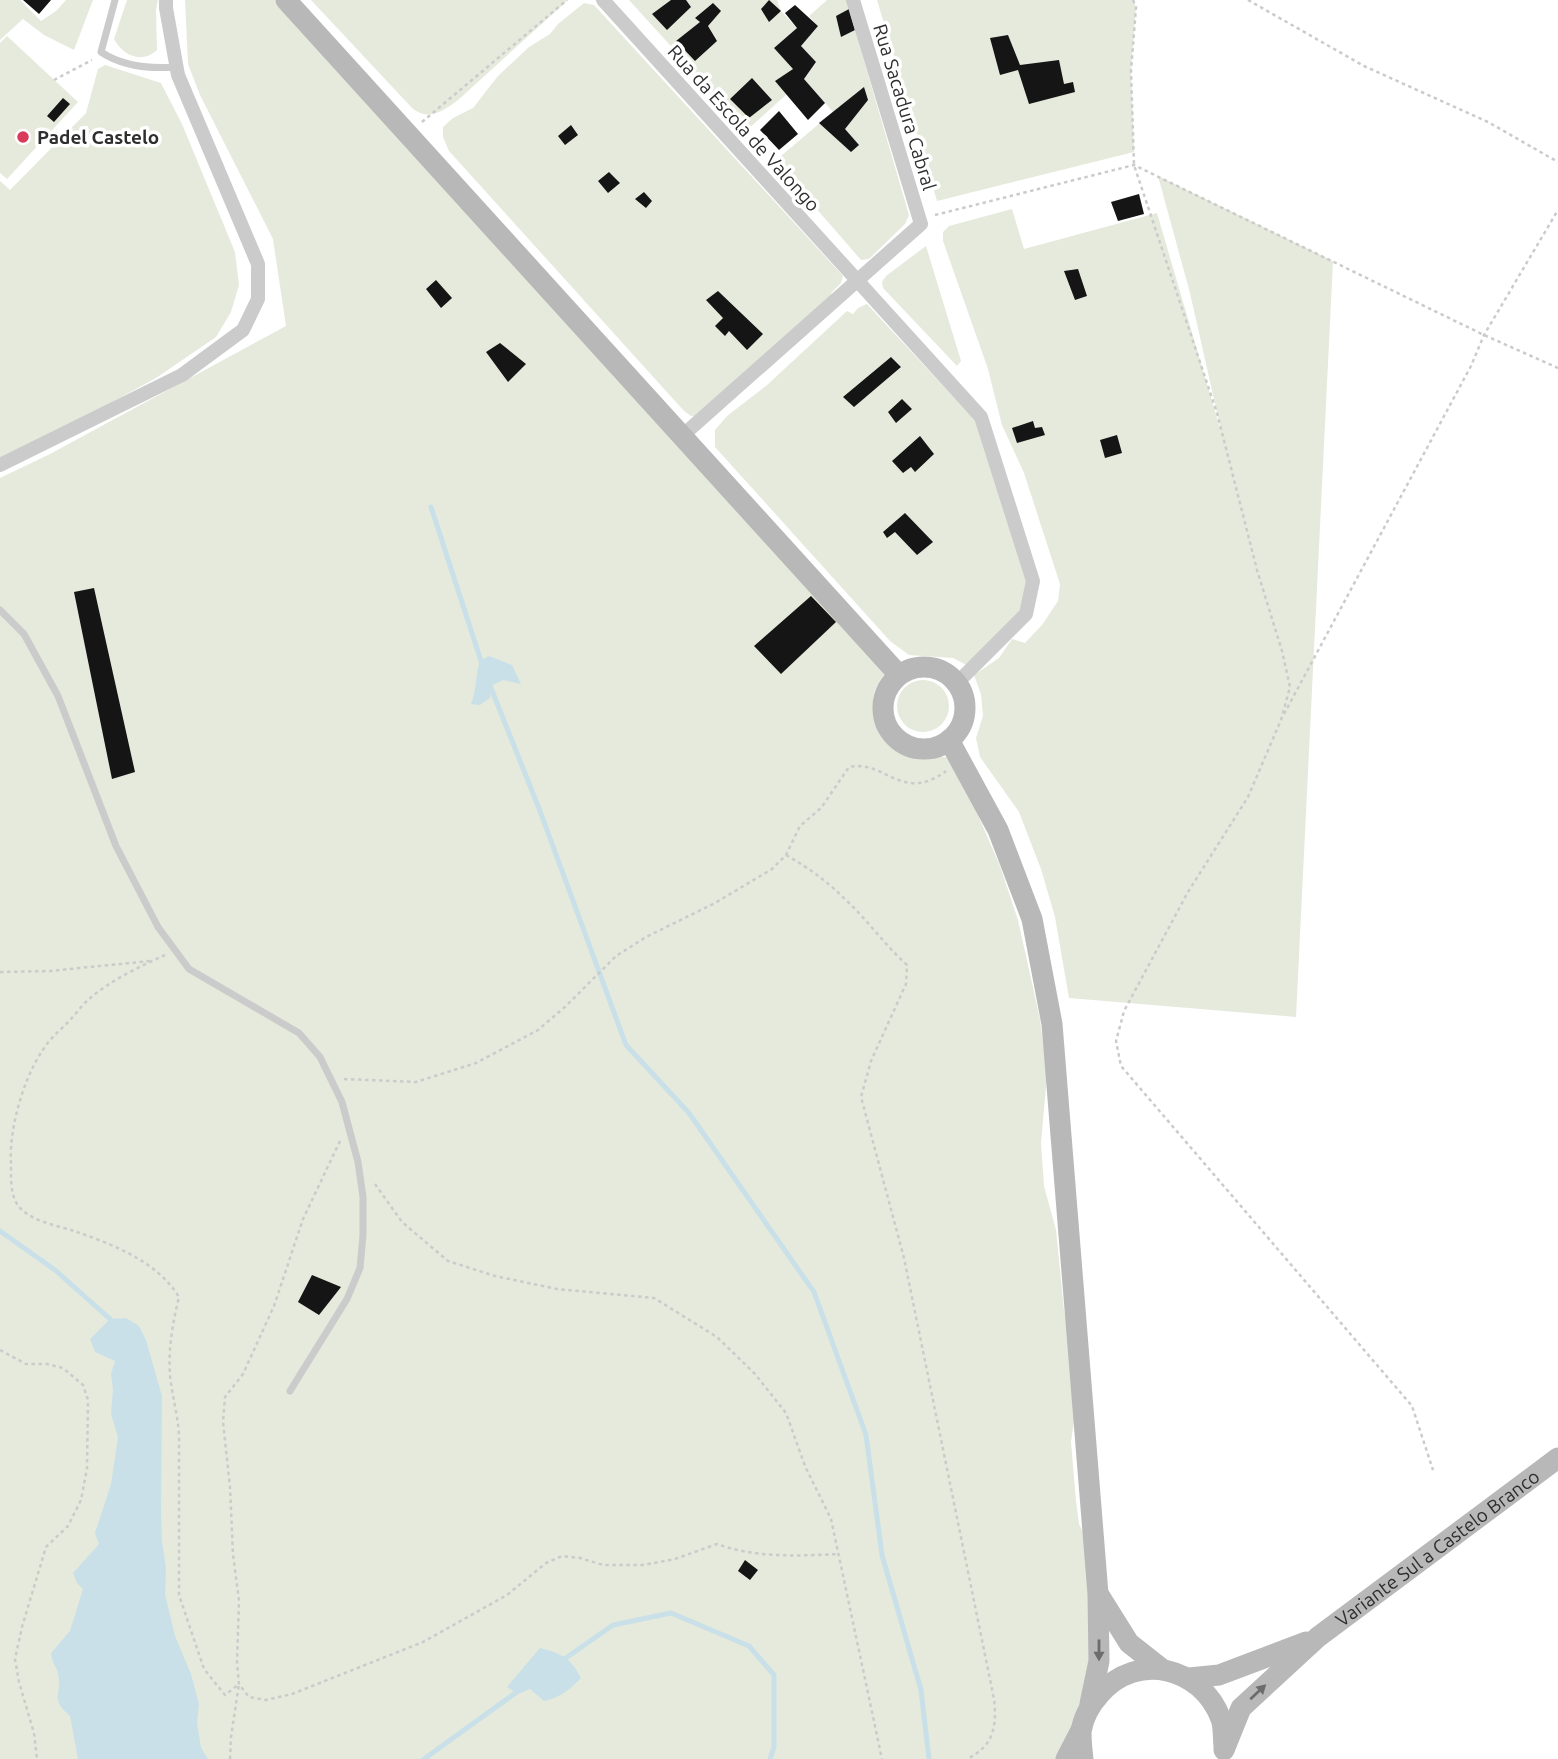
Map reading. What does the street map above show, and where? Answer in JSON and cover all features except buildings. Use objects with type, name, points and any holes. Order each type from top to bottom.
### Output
[{"type":"street","points":[[0,465],[182,374],[243,330],[258,299],[258,264],[178,75],[166,0]]},
{"type":"street","points":[[286,0],[899,675]]},
{"type":"street","name":"Rua da Escola de Valongo","points":[[603,0],[981,416],[1033,581],[1026,614],[957,682]]},
{"type":"street","name":"Rua Sacadura Cabral","points":[[853,0],[921,224]]},
{"type":"street","points":[[682,436],[921,224]]},
{"type":"street","points":[[954,748],[912,747],[891,732],[883,709],[890,684],[899,675],[911,669],[936,668],[957,682],[963,694],[964,719],[954,748],[998,830],[1032,919],[1052,1024],[1098,1594],[1099,1661],[1090,1704],[1081,1730],[1066,1759]]},
{"type":"street","name":"Variante Sul a Castelo Branco","points":[[1318,1637],[1558,1458]]},
{"type":"street","points":[[1098,1594],[1129,1643],[1162,1669],[1189,1678],[1210,1696],[1222,1722],[1223,1754]]},
{"type":"street","points":[[1189,1678],[1219,1675],[1318,1637]]},
{"type":"street","points":[[1223,1754],[1241,1708],[1318,1637]]},
{"type":"street","points":[[1090,1704],[1109,1683],[1134,1671],[1162,1669]]},
{"type":"street","points":[[1081,1730],[1083,1759]]},
{"type":"lane","points":[[115,0],[100,52],[114,61],[156,69],[177,67]]},
{"type":"lane","points":[[0,610],[24,634],[58,696],[116,846],[158,927],[189,969],[299,1033],[320,1057],[342,1102],[358,1162],[363,1197],[360,1268],[346,1299],[290,1391]]},
{"type":"path","points":[[408,133],[567,0]]},
{"type":"path","points":[[1133,0],[1136,7],[1131,71],[1134,165],[1217,413],[1257,570],[1282,652],[1290,687],[1281,720]]},
{"type":"path","points":[[1248,0],[1364,65],[1488,122],[1558,162]]},
{"type":"path","points":[[54,80],[104,54]]},
{"type":"path","points":[[921,224],[935,215],[1134,165],[1484,335],[1558,368]]},
{"type":"path","points":[[1433,1471],[1412,1406],[1121,1066],[1116,1041],[1124,1011],[1188,892],[1248,797],[1281,720],[1471,366],[1484,335],[1558,210]]},
{"type":"path","points":[[330,1077],[416,1082],[476,1063],[513,1045],[552,1018],[616,956],[772,869],[786,855],[800,826],[821,808],[849,767],[858,765],[897,780],[918,783],[944,772],[954,748]]},
{"type":"path","points":[[786,855],[816,872],[849,902],[891,951],[907,965],[906,984],[871,1061],[861,1097],[904,1258],[994,1699],[996,1720],[991,1737],[967,1759]]},
{"type":"path","points":[[175,951],[118,979],[88,1000],[50,1040],[25,1087],[15,1114],[10,1135],[12,1185],[16,1203],[27,1213],[44,1223],[102,1241],[144,1262],[174,1288],[180,1297],[172,1333],[170,1376],[180,1436],[180,1595],[204,1669],[225,1695],[239,1684]]},
{"type":"path","points":[[0,972],[50,971],[154,960]]},
{"type":"path","points":[[230,1759],[230,1737],[239,1684],[239,1601],[223,1422],[225,1398],[243,1374],[274,1306],[303,1219],[329,1167],[347,1121]]},
{"type":"path","points":[[375,1185],[402,1222],[447,1261],[495,1276],[556,1289],[654,1298],[717,1337],[755,1374],[786,1413],[805,1466],[831,1519],[882,1759]]},
{"type":"path","points":[[0,1350],[26,1364],[47,1364],[63,1368],[83,1385],[88,1401],[87,1468],[81,1500],[68,1526],[46,1547],[15,1659],[34,1733],[37,1759]]},
{"type":"path","points":[[239,1684],[249,1697],[266,1700],[332,1680],[433,1636],[507,1595],[546,1563],[562,1556],[603,1565],[643,1565],[675,1559],[717,1544],[735,1551],[800,1556],[839,1554]]},
{"type":"shaded area","points":[[0,0],[20,0],[41,21],[66,0],[93,0],[74,50],[44,35],[23,19],[0,40]]},
{"type":"shaded area","points":[[127,0],[158,0],[157,50],[145,57],[128,54],[114,39]]},
{"type":"shaded area","points":[[185,0],[286,0],[885,673],[875,690],[873,702],[879,730],[890,745],[907,754],[921,757],[946,757],[962,778],[1000,866],[1018,920],[1040,1019],[1047,1075],[1041,1143],[1044,1186],[1056,1230],[1071,1352],[1075,1414],[1071,1442],[1076,1501],[1079,1524],[1087,1540],[1099,1661],[1064,1759],[0,1759],[0,478],[50,454],[286,326],[273,239],[200,95],[188,64]]},
{"type":"shaded area","points":[[311,0],[568,0],[457,101],[441,111],[425,114],[413,109]]},
{"type":"shaded area","points":[[629,0],[777,0],[781,11],[797,28],[774,48],[793,69],[787,94],[747,130]]},
{"type":"shaded area","points":[[827,0],[847,0],[849,9],[836,16],[842,36],[855,30],[909,215],[905,224],[869,259],[861,260],[775,161],[833,112],[804,79],[816,63],[801,46],[818,26],[809,16]]},
{"type":"shaded area","points":[[877,0],[1133,0],[1136,7],[1131,71],[1134,152],[937,201]]},
{"type":"shaded area","points":[[584,3],[594,5],[843,276],[841,283],[831,293],[835,300],[705,416],[691,416],[684,411],[449,151],[443,137],[443,127],[453,118],[473,108],[498,76]]},
{"type":"shaded area","name":"Padel Castelo","points":[[7,36],[78,102],[7,179],[0,173],[0,43]]},
{"type":"shaded area","points":[[105,65],[161,83],[182,124],[235,252],[239,285],[231,312],[216,337],[156,378],[0,463],[0,181],[10,190],[86,113],[98,69]]},
{"type":"shaded area","points":[[1158,176],[1333,261],[1296,1017],[1069,998],[1055,917],[1041,869],[1019,812],[980,757],[976,738],[983,716],[981,694],[974,675],[999,658],[1012,639],[1025,643],[1042,625],[1058,601],[1060,584],[1024,473],[1002,425],[988,369],[943,241],[943,232],[949,226],[1012,209],[1024,249],[1157,213],[1222,435],[1190,293]]},
{"type":"shaded area","points":[[926,246],[961,361],[957,366],[883,288],[882,282],[886,276]]},
{"type":"shaded area","points":[[867,304],[986,432],[1033,581],[1026,614],[972,668],[953,658],[909,655],[890,641],[715,447],[715,430],[727,416],[766,386],[847,311],[853,314]]},
{"type":"shaded area","points":[[923,680],[933,682],[941,688],[947,696],[947,716],[941,724],[933,730],[923,732],[913,730],[905,724],[899,716],[897,706],[899,696],[905,688],[913,682]]},
{"type":"water","points":[[489,656],[512,665],[521,684],[503,680],[492,685],[490,698],[480,705],[471,704],[480,661]]},
{"type":"water","points":[[126,1318],[139,1326],[146,1340],[162,1396],[161,1511],[166,1568],[165,1594],[175,1636],[191,1674],[199,1704],[197,1723],[201,1748],[208,1759],[78,1759],[70,1716],[58,1700],[59,1681],[51,1653],[70,1631],[83,1589],[73,1573],[99,1544],[95,1533],[111,1484],[118,1437],[111,1414],[111,1374],[115,1361],[95,1352],[90,1339],[110,1319]]},
{"type":"water","points":[[540,1648],[565,1657],[581,1678],[564,1693],[544,1701],[530,1689],[518,1694],[507,1687]]},
{"type":"waterway","points":[[431,507],[482,664]]},
{"type":"waterway","points":[[489,683],[540,811],[626,1045],[689,1113],[814,1292],[866,1435],[882,1555],[921,1690],[929,1759]]},
{"type":"waterway","points":[[0,1231],[55,1270],[110,1319],[112,1325]]},
{"type":"waterway","points":[[560,1662],[613,1625],[671,1613],[749,1646],[774,1675],[774,1747],[770,1759]]},
{"type":"waterway","points":[[424,1759],[521,1689]]},
{"type":"place","name":"Padel Castelo","points":[[23,137]]}]
